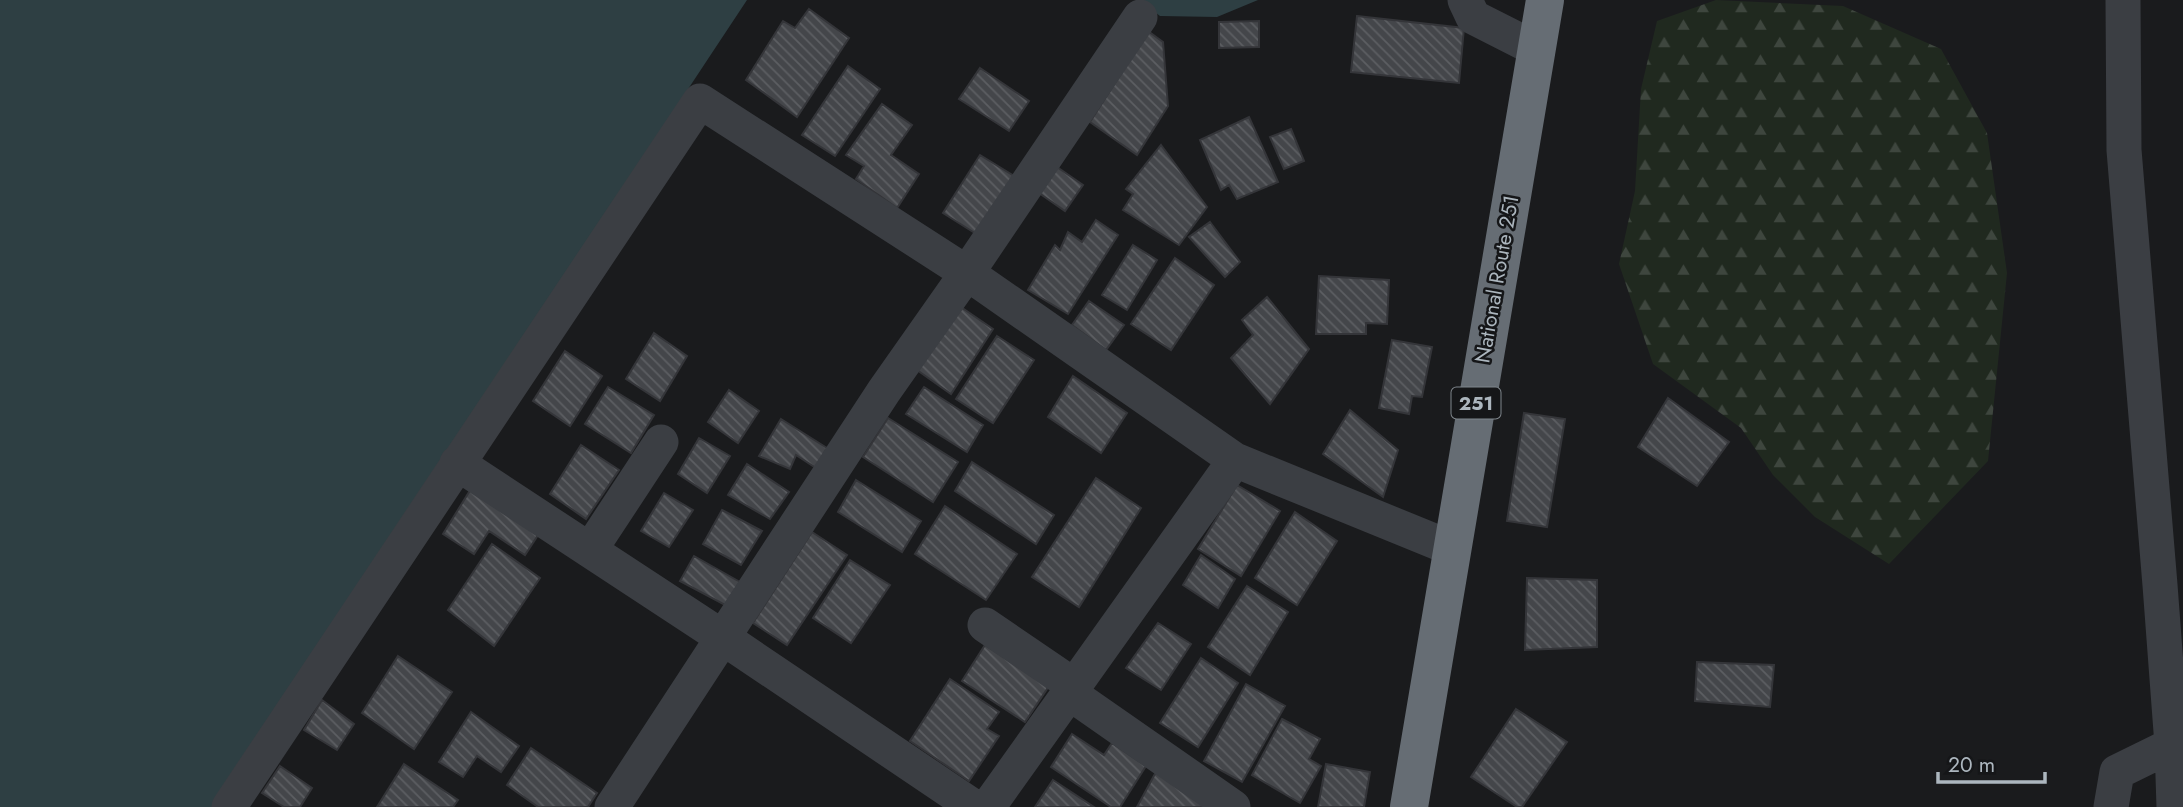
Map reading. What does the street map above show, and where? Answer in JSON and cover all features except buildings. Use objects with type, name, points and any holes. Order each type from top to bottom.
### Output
[{"type":"highway","name":"National Route 251","points":[[1409,807],[1545,0]]},
{"type":"street","points":[[1465,0],[1473,17],[1536,49]]},
{"type":"street","points":[[2123,0],[2124,150],[2172,745],[2174,807]]},
{"type":"street","points":[[612,807],[884,391],[1140,17]]},
{"type":"street","points":[[229,807],[700,101],[967,273],[1235,460],[1451,548]]},
{"type":"street","points":[[590,550],[661,442]]},
{"type":"street","points":[[988,807],[1070,688],[1235,460]]},
{"type":"street","points":[[457,463],[974,807]]},
{"type":"street","points":[[985,625],[1233,807]]},
{"type":"street","points":[[2111,807],[2117,772],[2172,745]]},
{"type":"green space","points":[[1716,0],[1843,6],[1941,49],[1987,133],[2007,273],[1988,461],[1889,564],[1815,517],[1773,475],[1741,428],[1653,364],[1619,264],[1635,191],[1641,89],[1657,21]]},
{"type":"shaded area","points":[[0,0],[747,0],[213,807],[0,807]]},
{"type":"shaded area","points":[[1139,0],[1258,0],[1217,17],[1160,16]]}]
